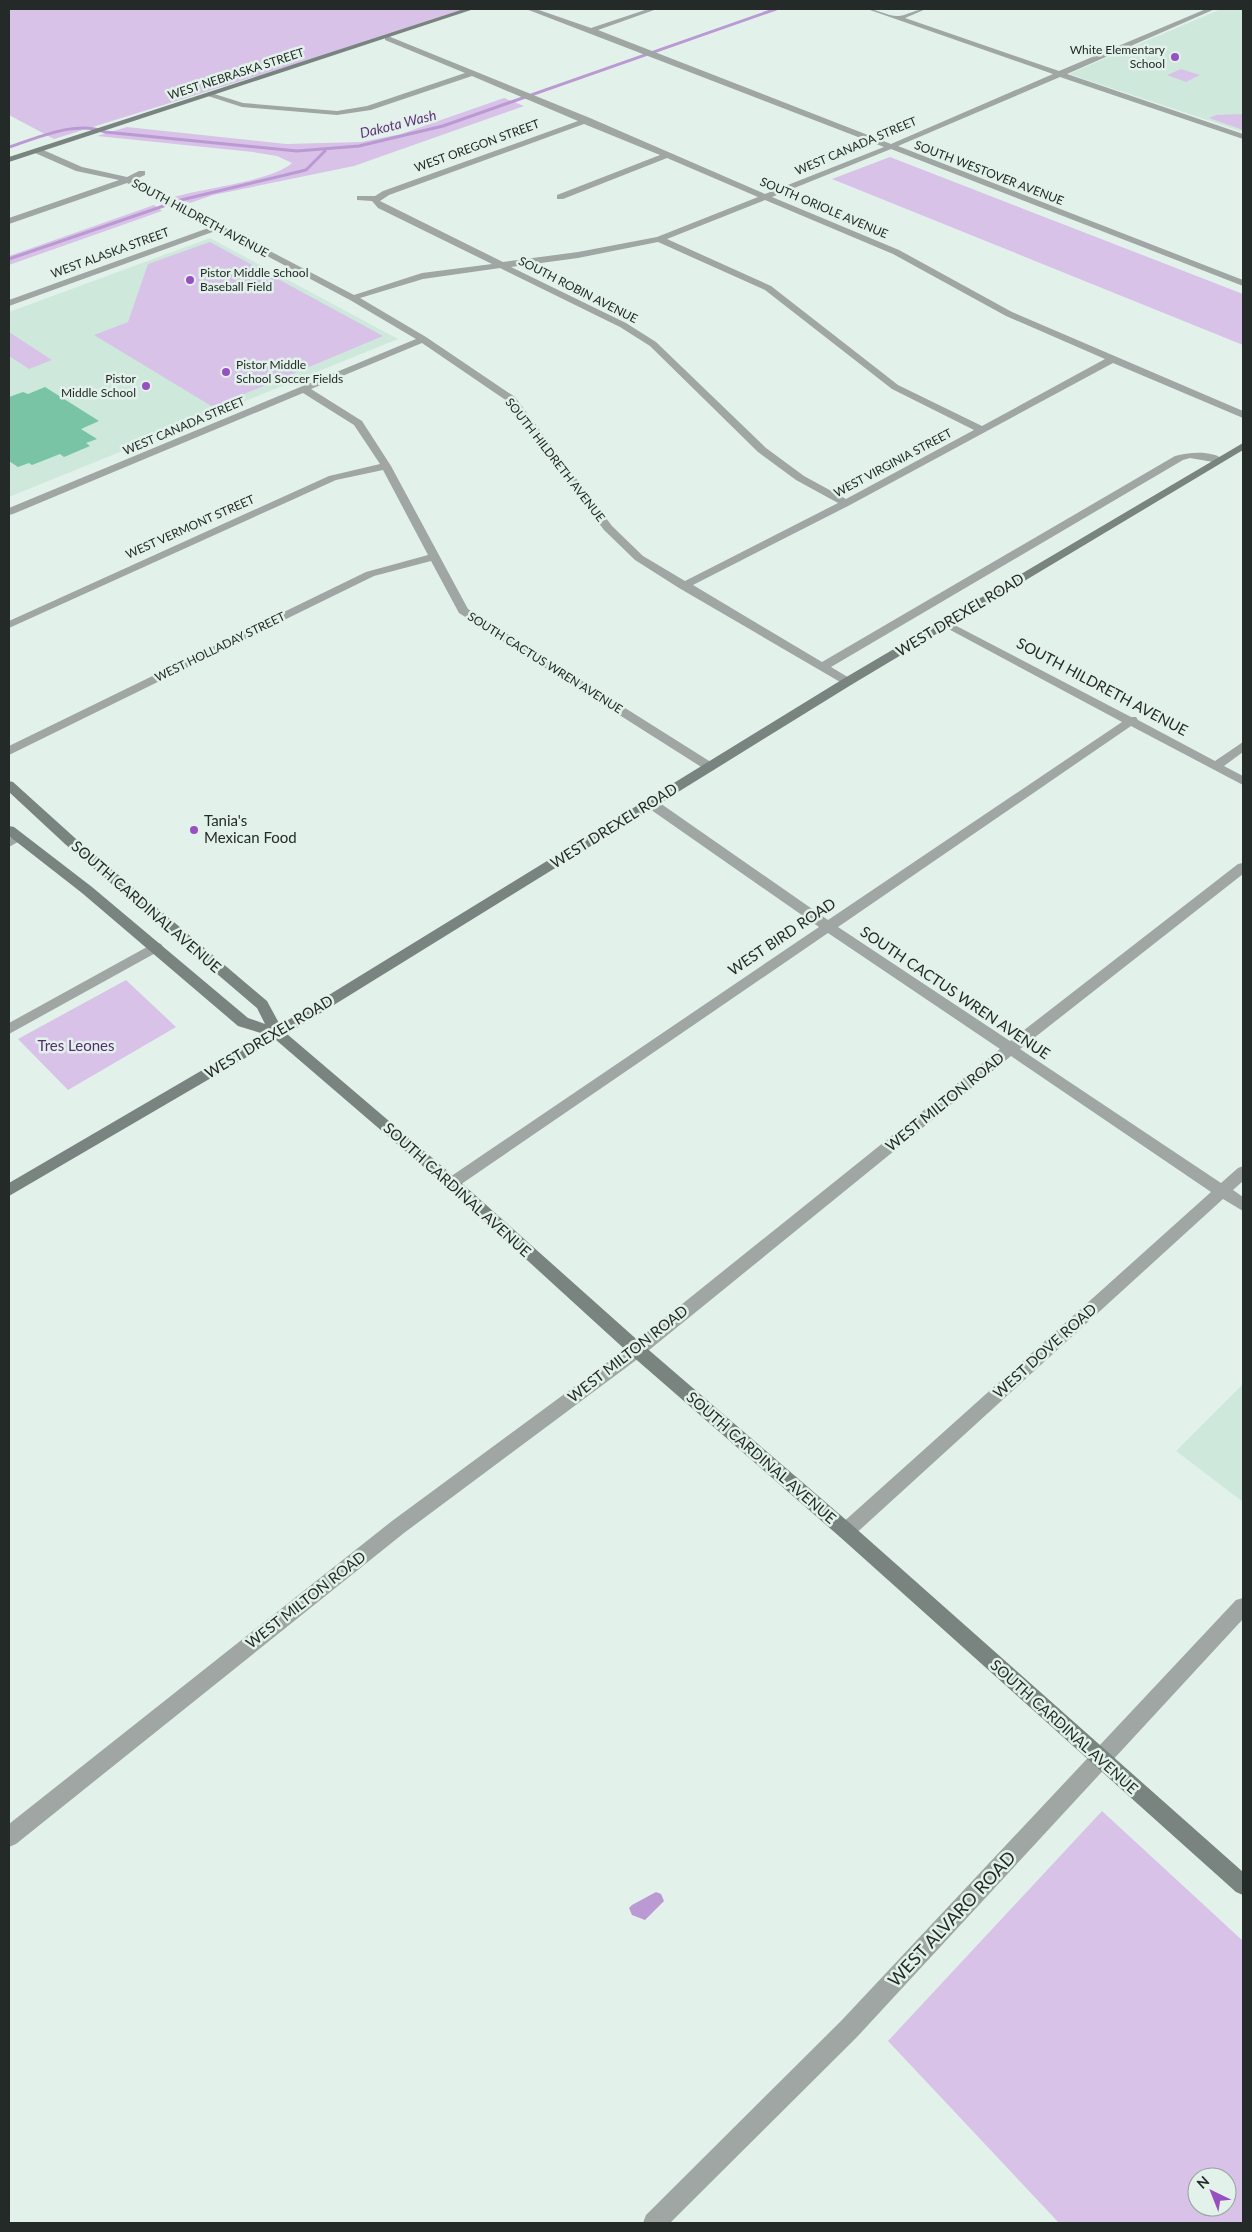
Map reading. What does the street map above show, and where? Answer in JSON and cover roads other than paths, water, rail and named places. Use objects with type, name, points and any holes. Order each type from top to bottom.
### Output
[{"type":"street","name":"WEST NEBRASKA STREET","points":[[9,160],[388,38],[470,9]]},
{"type":"street","name":"SOUTH WESTOVER AVENUE","points":[[530,9],[591,30],[1243,283]]},
{"type":"street","points":[[591,30],[654,9]]},
{"type":"street","points":[[870,9],[1243,137]]},
{"type":"street","points":[[899,18],[923,9]]},
{"type":"street","name":"WEST CANADA STREET","points":[[353,298],[405,280],[578,255],[659,239],[890,147],[1057,73],[1211,9]]},
{"type":"street","name":"SOUTH ORIOLE AVENUE","points":[[388,38],[588,120],[896,252],[925,266],[969,294],[1009,314],[1243,414]]},
{"type":"street","points":[[211,94],[242,105],[337,113],[368,108],[473,73]]},
{"type":"street","name":"WEST OREGON STREET","points":[[377,199],[386,193],[588,120]]},
{"type":"street","name":"SOUTH HILDRETH AVENUE","points":[[38,151],[79,168],[128,180],[353,298],[423,339],[511,399],[608,528],[639,558],[683,586],[848,682]]},
{"type":"street","points":[[560,197],[668,155]]},
{"type":"street","points":[[9,221],[128,180],[142,173]]},
{"type":"street","points":[[360,198],[377,199]]},
{"type":"street","name":"SOUTH ROBIN AVENUE","points":[[377,199],[376,202],[381,206],[623,325],[653,344],[762,450],[800,478],[846,503]]},
{"type":"street","name":"WEST ALASKA STREET","points":[[9,303],[219,227]]},
{"type":"street","points":[[659,239],[768,288],[895,387],[918,400],[983,430]]},
{"type":"street","name":"WEST CANADA STREET","points":[[9,512],[423,339]]},
{"type":"street","name":"WEST VIRGINIA STREET","points":[[683,586],[846,503],[1113,359]]},
{"type":"street","name":"SOUTH CACTUS WREN AVENUE","points":[[304,389],[358,423],[386,466],[463,611],[710,768]]},
{"type":"street","name":"WEST DREXEL ROAD","points":[[9,1190],[277,1033],[945,623],[1243,446]]},
{"type":"street","name":"WEST DREXEL ROAD","points":[[823,667],[1179,458],[1196,455],[1219,460]]},
{"type":"street","name":"WEST VERMONT STREET","points":[[9,625],[333,478],[386,466]]},
{"type":"street","name":"WEST HOLLADAY STREET","points":[[9,751],[370,574],[436,557]]},
{"type":"street","name":"SOUTH HILDRETH AVENUE","points":[[945,623],[1132,720],[1243,781]]},
{"type":"street","name":"WEST BIRD ROAD","points":[[452,1183],[1132,720]]},
{"type":"street","points":[[1216,766],[1243,746]]},
{"type":"street","name":"SOUTH CARDINAL AVENUE","points":[[9,785],[70,842],[262,1005],[277,1033],[452,1183],[636,1350],[846,1531],[1243,1885]]},
{"type":"street","name":"SOUTH CACTUS WREN AVENUE","points":[[652,804],[827,926],[1243,1205]]},
{"type":"street","name":"SOUTH CARDINAL AVENUE","points":[[12,837],[87,890],[243,1022],[277,1033]]},
{"type":"street","name":"WEST MILTON ROAD","points":[[9,1837],[398,1527],[636,1350],[1010,1049],[1243,867]]},
{"type":"street","points":[[9,1029],[156,947]]},
{"type":"street","name":"WEST DOVE ROAD","points":[[846,1531],[1243,1172]]},
{"type":"street","name":"WEST ALVARO ROAD","points":[[654,2223],[849,2029],[1243,1606]]},
{"type":"waterway","name":"Dakota Wash","points":[[9,147],[44,135],[81,128],[297,151],[359,146],[443,126],[776,9]]},
{"type":"waterway","points":[[9,259],[181,200],[306,170],[325,151]]},
{"type":"place","name":"White Elementary School","points":[[1175,57]]},
{"type":"place","name":"Pistor Middle School Baseball Field","points":[[190,280]]},
{"type":"place","name":"Pistor Middle School Soccer Fields","points":[[226,372]]},
{"type":"place","name":"Pistor Middle School","points":[[146,386]]},
{"type":"place","name":"Tania's Mexican Food","points":[[194,830]]},
{"type":"park label","name":"Tres Leones","points":[[76,1046]]}]
